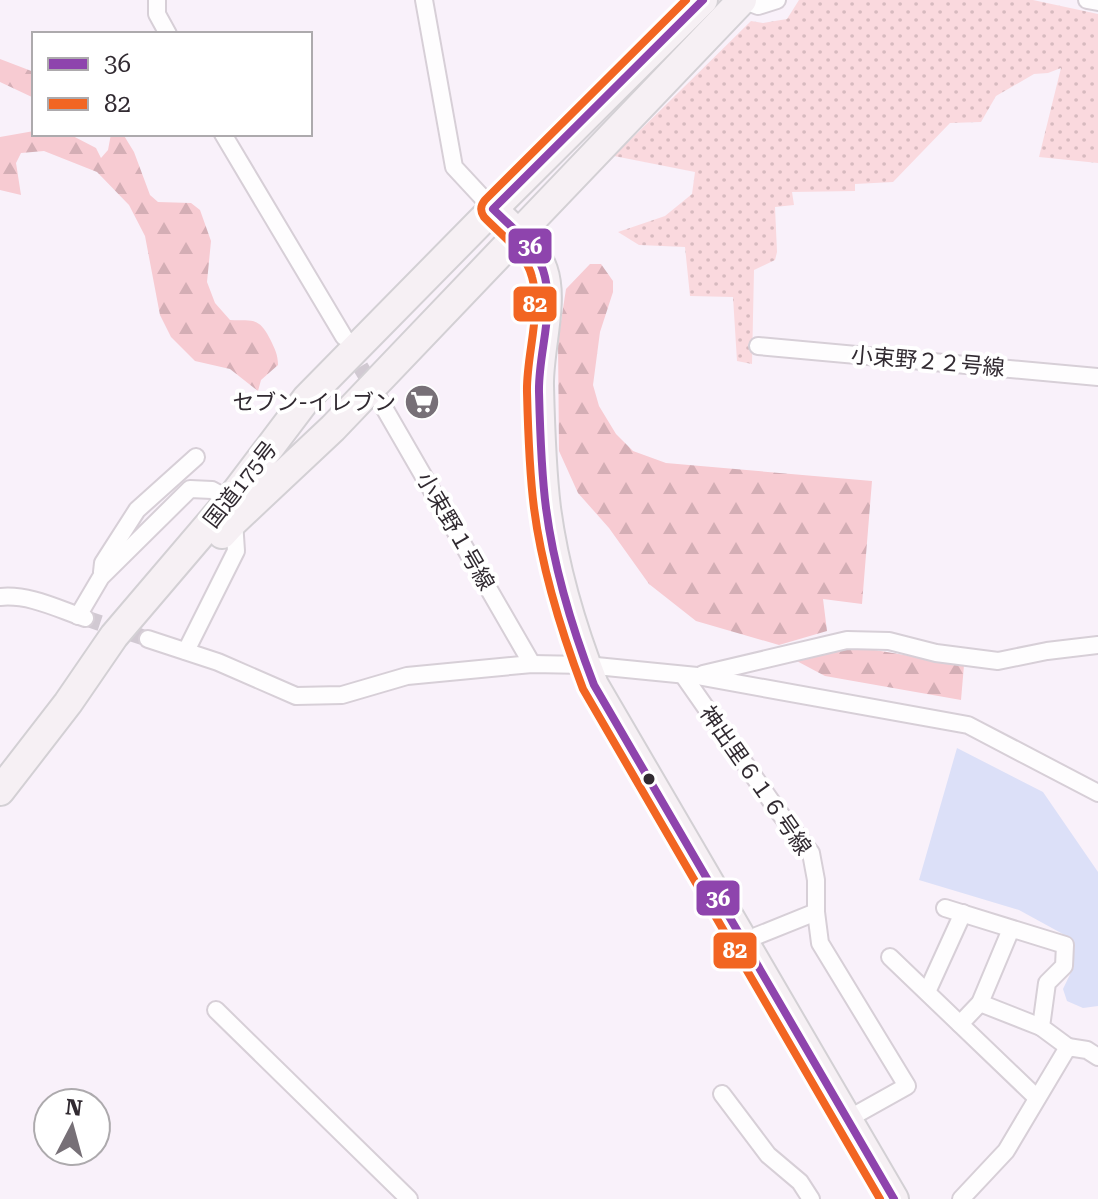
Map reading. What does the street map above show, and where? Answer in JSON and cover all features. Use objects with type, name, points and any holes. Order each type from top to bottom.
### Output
[{"type":"highway","name":"国道175号","points":[[0,791],[68,703],[125,649],[232,510],[307,398],[703,0]]},
{"type":"highway","name":"国道175号","points":[[232,510],[333,428],[742,0]]},
{"type":"highway","points":[[493,209],[533,250],[544,271],[546,300],[538,379],[546,511],[564,595],[594,685],[894,1199]]},
{"type":"street","points":[[157,0],[157,14],[167,32]]},
{"type":"street","points":[[424,0],[454,167],[493,209]]},
{"type":"street","points":[[742,0],[758,6],[777,0]]},
{"type":"street","points":[[1087,0],[1098,2]]},
{"type":"street","points":[[224,136],[344,337]]},
{"type":"street","name":"小束野２２号線","points":[[758,346],[1098,377]]},
{"type":"street","name":"小束野１号線","points":[[379,399],[532,664]]},
{"type":"street","points":[[0,597],[32,599],[82,617],[101,577],[103,563],[137,510],[196,457]]},
{"type":"street","points":[[101,577],[190,489],[212,490],[232,510],[236,551],[186,651]]},
{"type":"street","points":[[148,639],[218,662],[296,696],[342,695],[407,676],[532,664],[586,665],[690,675],[968,725],[1098,793]]},
{"type":"street","points":[[690,675],[847,640],[889,641],[936,653],[998,661],[1098,645]]},
{"type":"street","name":"神出里６１６号線","points":[[690,675],[778,811],[811,853],[820,943],[907,1086],[848,1119]]},
{"type":"street","points":[[945,908],[1065,945],[1064,966],[1047,983],[1041,1027]]},
{"type":"street","points":[[744,941],[816,912]]},
{"type":"street","points":[[927,992],[963,913]]},
{"type":"street","points":[[960,1024],[980,1003],[1011,929]]},
{"type":"street","points":[[890,957],[1037,1098]]},
{"type":"street","points":[[980,1003],[1041,1027],[1068,1047],[1087,1050],[1098,1057]]},
{"type":"street","points":[[216,1010],[409,1199]]},
{"type":"street","points":[[961,1199],[1006,1151],[1068,1047]]},
{"type":"street","points":[[722,1094],[768,1155],[800,1182],[811,1199]]},
{"type":"shaded area","points":[[799,0],[1033,0],[1098,14],[1098,163],[1039,157],[1061,68],[1034,74],[996,96],[981,122],[950,123],[893,182],[855,184],[855,191],[792,192],[794,205],[775,207],[775,260],[754,270],[752,364],[737,361],[733,297],[690,296],[685,247],[639,245],[618,232],[665,216],[692,194],[695,172],[614,156],[751,21],[763,23],[787,19]]},
{"type":"green space","points":[[0,59],[32,71],[32,97],[0,82]]},
{"type":"green space","points":[[32,131],[32,136],[73,136],[96,148],[101,158],[108,150],[111,136],[124,136],[134,152],[150,195],[158,202],[191,203],[200,210],[211,241],[207,282],[215,303],[230,320],[259,324],[276,352],[278,365],[261,380],[258,391],[230,369],[195,361],[171,337],[160,315],[145,236],[129,205],[97,172],[44,151],[21,153],[16,163],[21,195],[0,190],[0,137]]},
{"type":"green space","points":[[590,264],[601,264],[613,281],[613,292],[600,332],[593,385],[599,406],[616,434],[633,451],[666,463],[872,481],[862,604],[823,599],[827,631],[779,645],[696,621],[649,584],[609,528],[578,493],[559,451],[558,341],[566,289]]},
{"type":"green space","points":[[851,646],[964,665],[961,700],[825,676],[793,659]]},
{"type":"water","points":[[957,748],[1043,792],[1098,872],[1098,1006],[1083,1008],[1067,1001],[1063,989],[1074,966],[1072,939],[1019,910],[919,880]]},
{"type":"tunnel","points":[[348,346],[375,391]]},
{"type":"tunnel","points":[[85,618],[148,639]]},
{"type":"transit line","name":"82","points":[[686,0],[485,200],[481,211],[519,252],[529,268],[535,291],[535,319],[527,378],[534,508],[553,600],[583,689],[880,1199]]},
{"type":"transit line","name":"36","points":[[703,0],[493,209],[534,252],[547,285],[539,392],[546,508],[565,598],[594,685],[894,1199]]},
{"type":"place","name":"セブン-イレブン","points":[[422,402]]}]
